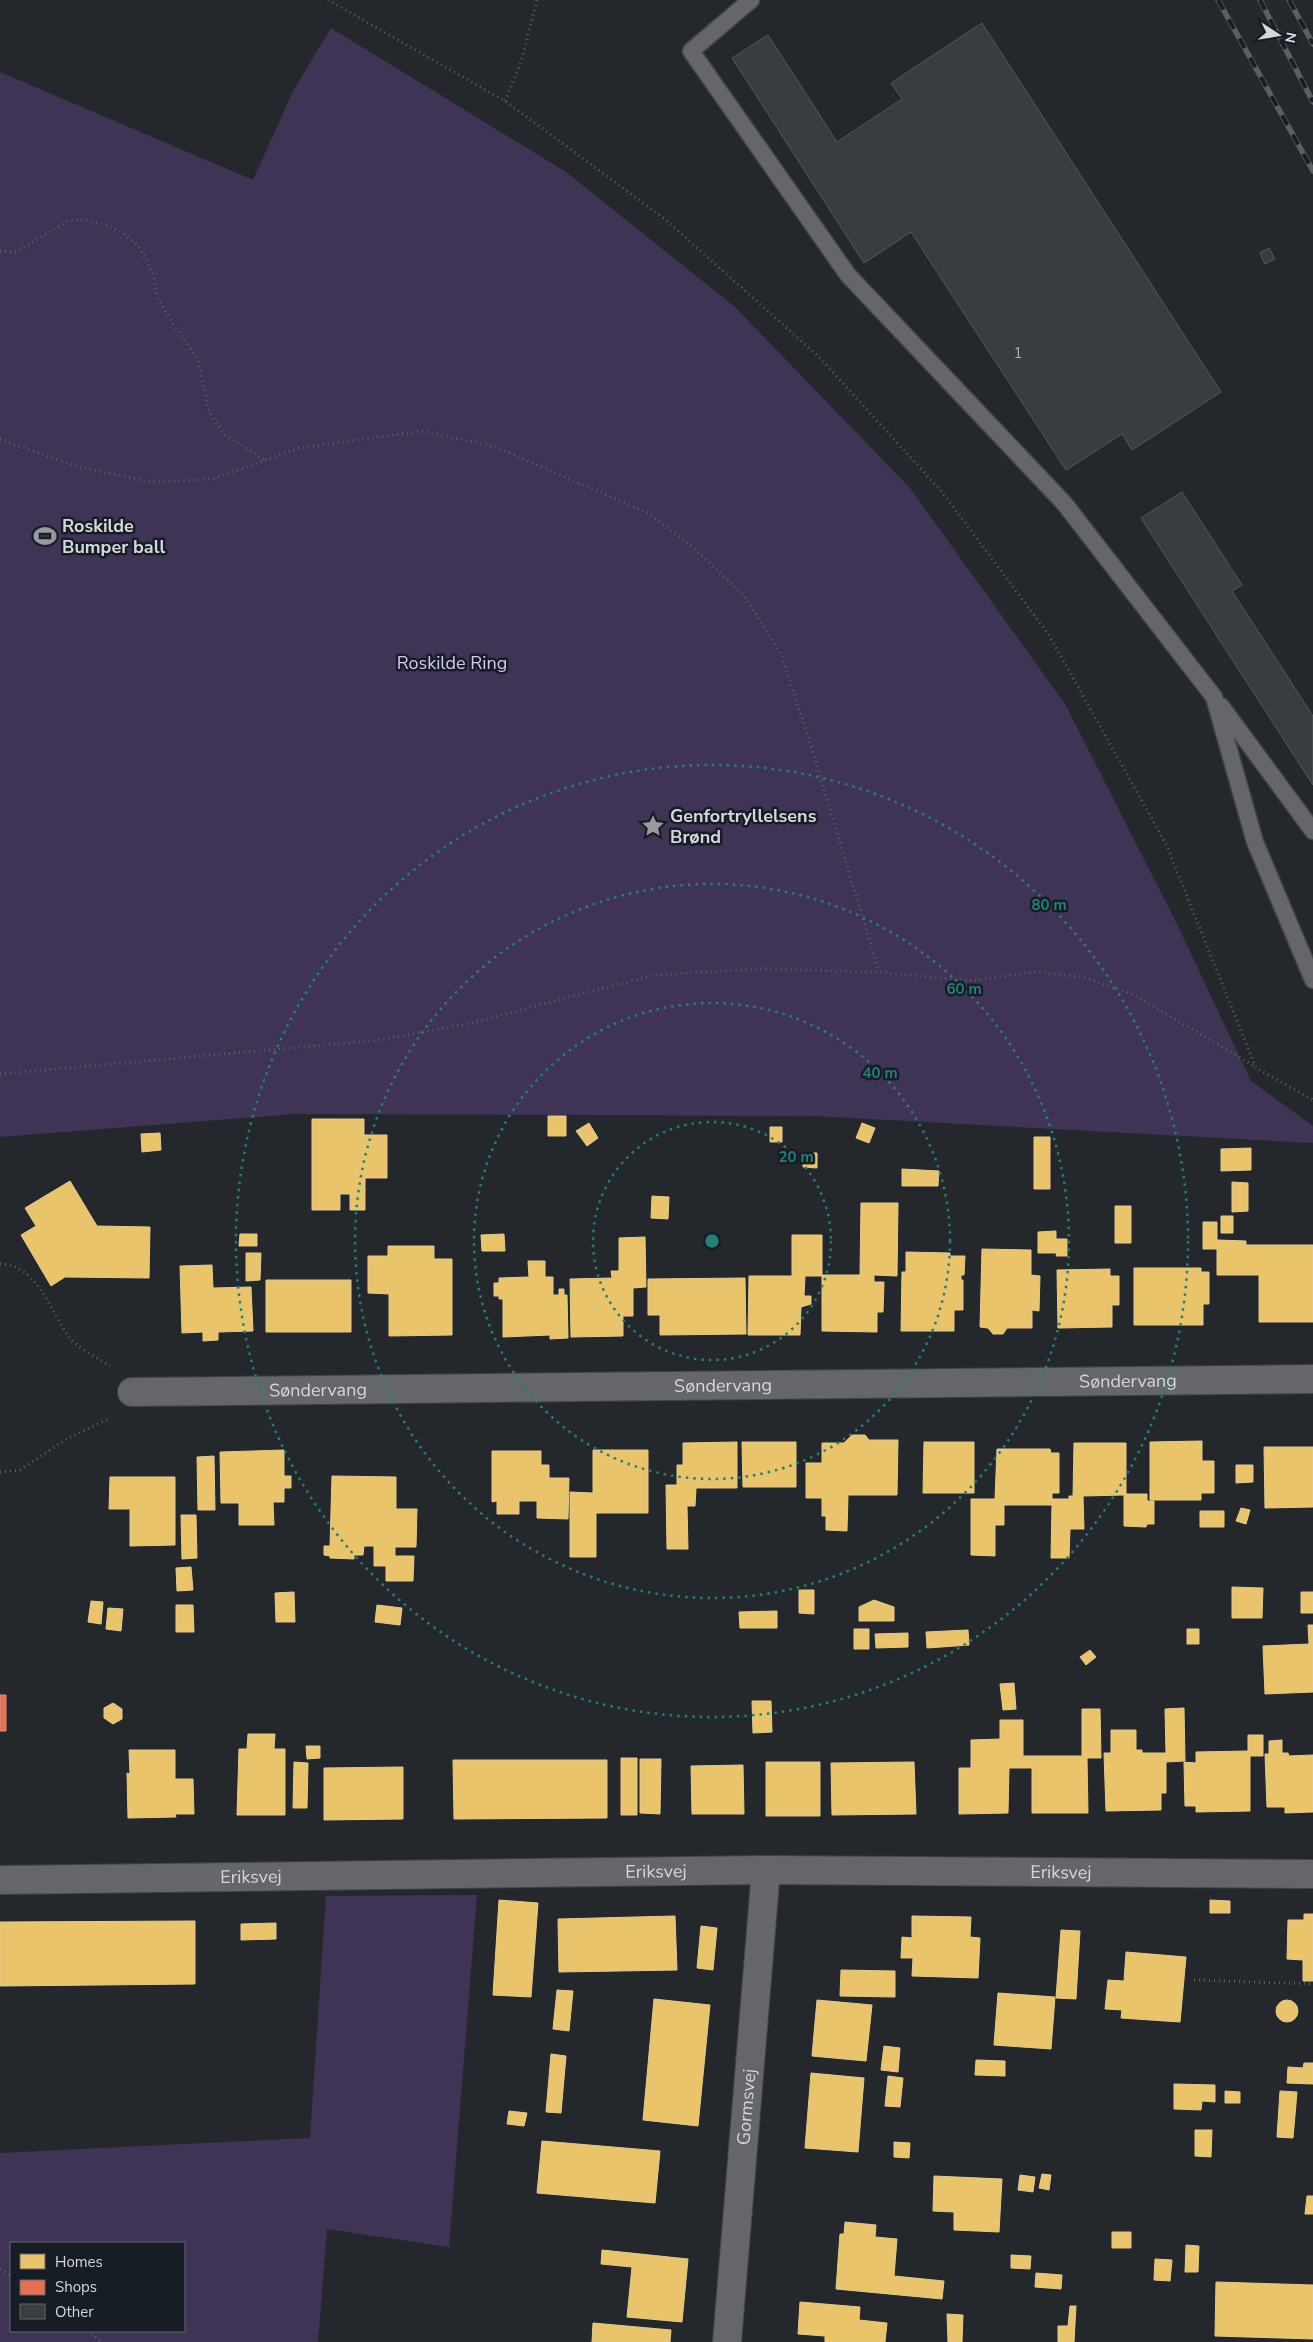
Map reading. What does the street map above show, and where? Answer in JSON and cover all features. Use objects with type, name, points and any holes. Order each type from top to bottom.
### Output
[{"type":"street","name":"Søndervang","points":[[132,1392],[1313,1379]]},
{"type":"street","name":"Eriksvej","points":[[0,1880],[766,1870],[1313,1874]]},
{"type":"street","name":"Gormsvej","points":[[727,2342],[766,1870]]},
{"type":"lane","points":[[751,0],[691,52],[848,275],[1064,503],[1214,697],[1313,831]]},
{"type":"lane","points":[[1214,697],[1255,842],[1313,980]]},
{"type":"path","points":[[328,0],[505,101],[666,220],[819,357],[943,493],[1049,635],[1166,844],[1256,1068]]},
{"type":"path","points":[[505,101],[521,62],[537,0]]},
{"type":"path","points":[[0,251],[16,252],[68,221],[86,220],[105,225],[123,233],[138,246],[148,262],[154,278],[157,296],[173,324],[198,358],[209,412],[225,435],[266,460]]},
{"type":"path","points":[[0,439],[75,466],[151,482],[213,479],[299,448],[423,431],[496,447],[648,513],[694,548],[746,598],[781,654],[804,723],[879,972]]},
{"type":"path","points":[[0,1074],[380,1040],[471,1023],[654,975],[762,969],[879,972],[969,981],[1035,972],[1083,977],[1134,995],[1313,1100]]},
{"type":"path","points":[[0,1264],[11,1264],[34,1279],[70,1339],[112,1368],[132,1392],[111,1418],[65,1440],[20,1470],[0,1472]]},
{"type":"path","points":[[1194,1980],[1313,1984]]},
{"type":"path","points":[[88,2332],[102,2342]]},
{"type":"green space","name":"Roskilde Ring","points":[[331,28],[566,172],[735,307],[910,488],[1065,704],[1176,922],[1251,1081],[1313,1126],[1313,1143],[815,1116],[294,1114],[0,1137],[0,72],[253,180],[293,91]]},
{"type":"green space","points":[[477,1895],[449,2247],[327,2229],[318,2342],[0,2342],[0,2153],[310,2138],[326,1896]]},
{"type":"building: Homes","points":[[548,1116],[566,1116],[566,1136],[548,1136]]},
{"type":"building: Homes","points":[[312,1119],[364,1119],[364,1135],[387,1135],[387,1178],[365,1178],[365,1210],[350,1210],[350,1194],[340,1194],[340,1210],[312,1210]]},
{"type":"building: Homes","points":[[589,1123],[598,1138],[587,1146],[576,1131]]},
{"type":"building: Homes","points":[[862,1123],[875,1128],[869,1143],[856,1138]]},
{"type":"building: Homes","points":[[770,1127],[782,1127],[782,1142],[770,1142]]},
{"type":"building: Homes","points":[[160,1133],[161,1150],[142,1152],[141,1134]]},
{"type":"building: Homes","points":[[1034,1137],[1050,1137],[1050,1189],[1034,1189]]},
{"type":"building: Homes","points":[[1251,1148],[1251,1170],[1221,1171],[1221,1149]]},
{"type":"building: Homes","points":[[803,1153],[817,1153],[817,1168],[803,1167]]},
{"type":"building: Homes","points":[[902,1169],[939,1171],[938,1186],[902,1186]]},
{"type":"building: Homes","points":[[70,1181],[97,1226],[150,1227],[149,1278],[65,1277],[51,1286],[21,1235],[36,1226],[25,1208]]},
{"type":"building: Homes","points":[[1232,1182],[1248,1183],[1248,1211],[1232,1212]]},
{"type":"building: Homes","points":[[652,1196],[669,1197],[668,1219],[651,1218]]},
{"type":"building: Homes","points":[[861,1203],[898,1203],[897,1276],[874,1275],[874,1282],[884,1282],[883,1312],[877,1312],[877,1332],[822,1331],[822,1275],[860,1275]]},
{"type":"building: Homes","points":[[1115,1206],[1131,1206],[1131,1243],[1115,1243]]},
{"type":"building: Homes","points":[[1221,1216],[1233,1216],[1233,1233],[1221,1233]]},
{"type":"building: Homes","points":[[1203,1222],[1217,1222],[1217,1240],[1246,1241],[1246,1245],[1313,1245],[1313,1322],[1259,1322],[1259,1275],[1217,1275],[1217,1249],[1203,1249]]},
{"type":"building: Homes","points":[[1056,1231],[1056,1239],[1067,1239],[1067,1256],[1056,1256],[1057,1253],[1038,1253],[1038,1232]]},
{"type":"building: Homes","points":[[240,1234],[257,1234],[257,1246],[239,1246]]},
{"type":"building: Homes","points":[[504,1234],[505,1251],[482,1251],[481,1235]]},
{"type":"building: Homes","points":[[792,1235],[822,1235],[822,1276],[805,1276],[804,1296],[811,1296],[811,1304],[801,1307],[800,1335],[748,1335],[749,1276],[792,1276]]},
{"type":"building: Homes","points":[[645,1237],[646,1287],[633,1288],[633,1316],[623,1316],[623,1336],[571,1337],[570,1279],[612,1278],[611,1271],[619,1271],[619,1238]]},
{"type":"building: Homes","points":[[388,1246],[434,1246],[434,1259],[452,1259],[452,1335],[389,1336],[389,1294],[368,1293],[368,1256],[388,1256]]},
{"type":"building: Homes","points":[[982,1249],[1031,1250],[1031,1275],[1040,1276],[1039,1311],[1032,1310],[1032,1328],[1007,1328],[1003,1334],[993,1334],[988,1328],[980,1327]]},
{"type":"building: Homes","points":[[906,1252],[950,1253],[950,1256],[965,1256],[964,1275],[961,1275],[961,1280],[963,1280],[963,1310],[954,1310],[954,1331],[901,1331],[902,1272],[906,1272]]},
{"type":"building: Homes","points":[[246,1253],[261,1253],[260,1280],[246,1281]]},
{"type":"building: Homes","points":[[528,1261],[545,1261],[545,1277],[553,1277],[553,1295],[559,1295],[559,1289],[564,1289],[564,1295],[567,1295],[568,1338],[550,1339],[550,1335],[503,1337],[503,1299],[499,1299],[499,1296],[494,1296],[494,1283],[499,1283],[499,1278],[529,1277]]},
{"type":"building: Homes","points":[[212,1265],[213,1288],[251,1287],[253,1331],[218,1332],[218,1340],[203,1341],[203,1332],[182,1333],[180,1266]]},
{"type":"building: Homes","points":[[1134,1268],[1201,1268],[1201,1272],[1209,1272],[1209,1304],[1203,1304],[1203,1325],[1134,1325]]},
{"type":"building: Homes","points":[[1110,1269],[1110,1276],[1119,1276],[1119,1305],[1112,1305],[1112,1327],[1058,1328],[1057,1270]]},
{"type":"building: Homes","points":[[745,1278],[746,1334],[660,1335],[660,1315],[648,1315],[648,1279]]},
{"type":"building: Homes","points":[[266,1280],[351,1280],[351,1332],[266,1332]]},
{"type":"building: Homes","points":[[852,1435],[865,1435],[869,1440],[898,1440],[897,1495],[848,1495],[847,1531],[826,1530],[826,1516],[822,1516],[822,1498],[806,1498],[806,1463],[822,1463],[822,1443],[844,1443]]},
{"type":"building: Homes","points":[[1202,1441],[1202,1461],[1214,1461],[1214,1493],[1201,1493],[1201,1500],[1150,1500],[1150,1442]]},
{"type":"building: Homes","points":[[737,1442],[737,1488],[696,1488],[695,1506],[687,1506],[688,1549],[667,1549],[666,1485],[677,1485],[677,1465],[683,1465],[683,1443]]},
{"type":"building: Homes","points":[[742,1442],[796,1442],[796,1487],[743,1487]]},
{"type":"building: Homes","points":[[924,1442],[974,1442],[974,1493],[923,1493]]},
{"type":"building: Homes","points":[[1074,1443],[1126,1443],[1126,1494],[1147,1494],[1147,1501],[1154,1501],[1154,1524],[1147,1524],[1146,1527],[1124,1526],[1124,1495],[1083,1496],[1084,1529],[1070,1529],[1069,1558],[1051,1558],[1052,1505],[1004,1505],[1004,1525],[995,1525],[995,1556],[971,1555],[971,1499],[995,1499],[997,1449],[1050,1449],[1051,1453],[1059,1453],[1059,1493],[1052,1493],[1052,1499],[1069,1499],[1069,1496],[1073,1496]]},
{"type":"building: Homes","points":[[1264,1447],[1313,1447],[1313,1507],[1265,1508]]},
{"type":"building: Homes","points":[[284,1450],[284,1476],[291,1476],[291,1488],[284,1488],[284,1502],[273,1502],[274,1525],[239,1525],[239,1503],[221,1503],[220,1452]]},
{"type":"building: Homes","points":[[593,1450],[648,1450],[648,1513],[596,1513],[596,1557],[570,1557],[570,1492],[593,1493]]},
{"type":"building: Homes","points":[[492,1451],[541,1451],[541,1465],[549,1465],[549,1478],[569,1478],[568,1519],[537,1518],[537,1501],[519,1501],[519,1514],[497,1514],[497,1501],[492,1502]]},
{"type":"building: Homes","points":[[214,1456],[215,1510],[198,1510],[197,1457]]},
{"type":"building: Homes","points":[[1236,1465],[1253,1465],[1253,1482],[1236,1483]]},
{"type":"building: Homes","points":[[332,1476],[396,1477],[396,1509],[417,1509],[416,1547],[395,1547],[395,1556],[414,1556],[413,1581],[386,1581],[386,1566],[374,1566],[374,1546],[364,1546],[363,1555],[354,1555],[354,1559],[330,1558],[330,1556],[324,1555],[324,1546],[330,1546]]},
{"type":"building: Homes","points":[[110,1477],[175,1477],[175,1545],[130,1546],[130,1509],[109,1509]]},
{"type":"building: Homes","points":[[1241,1508],[1250,1510],[1246,1524],[1236,1521]]},
{"type":"building: Homes","points":[[1200,1511],[1224,1511],[1224,1527],[1200,1527]]},
{"type":"building: Homes","points":[[181,1515],[196,1515],[197,1558],[182,1559]]},
{"type":"building: Homes","points":[[191,1567],[193,1590],[177,1591],[176,1568]]},
{"type":"building: Homes","points":[[1232,1587],[1263,1588],[1262,1618],[1232,1618]]},
{"type":"building: Homes","points":[[799,1590],[814,1590],[814,1614],[799,1613]]},
{"type":"building: Homes","points":[[294,1592],[295,1622],[276,1622],[275,1593]]},
{"type":"building: Homes","points":[[1301,1592],[1313,1592],[1313,1613],[1301,1613]]},
{"type":"building: Homes","points":[[874,1600],[894,1607],[894,1621],[859,1621],[859,1607]]},
{"type":"building: Homes","points":[[91,1601],[103,1602],[101,1624],[88,1622]]},
{"type":"building: Homes","points":[[176,1605],[193,1605],[194,1632],[176,1632]]},
{"type":"building: Homes","points":[[377,1605],[402,1608],[400,1625],[375,1622]]},
{"type":"building: Homes","points":[[108,1608],[123,1609],[121,1631],[106,1629]]},
{"type":"building: Homes","points":[[777,1611],[777,1628],[740,1628],[739,1612]]},
{"type":"building: Homes","points":[[1308,1625],[1313,1625],[1313,1692],[1265,1694],[1263,1646],[1309,1644]]},
{"type":"building: Homes","points":[[854,1629],[869,1629],[869,1649],[854,1649]]},
{"type":"building: Homes","points":[[1187,1629],[1199,1629],[1199,1644],[1187,1644]]},
{"type":"building: Homes","points":[[968,1630],[969,1645],[927,1648],[926,1632]]},
{"type":"building: Homes","points":[[908,1633],[908,1647],[876,1648],[875,1634]]},
{"type":"building: Homes","points":[[1090,1650],[1096,1657],[1086,1665],[1080,1657]]},
{"type":"building: Homes","points":[[1014,1683],[1016,1709],[1003,1710],[1000,1684]]},
{"type":"building: Homes","points":[[752,1701],[771,1701],[772,1732],[753,1733]]},
{"type":"building: Homes","points":[[113,1703],[122,1709],[122,1719],[113,1724],[104,1718],[104,1708]]},
{"type":"building: Homes","points":[[1184,1708],[1185,1761],[1166,1762],[1166,1793],[1161,1793],[1161,1810],[1106,1811],[1104,1753],[1111,1753],[1111,1730],[1136,1730],[1136,1750],[1142,1750],[1142,1753],[1166,1753],[1165,1709]]},
{"type":"building: Homes","points":[[1082,1709],[1100,1709],[1101,1758],[1087,1758],[1088,1813],[1032,1813],[1032,1768],[1009,1768],[1008,1813],[959,1814],[959,1768],[971,1768],[971,1740],[1000,1739],[1000,1720],[1023,1720],[1023,1756],[1082,1756]]},
{"type":"building: Homes","points":[[248,1734],[275,1734],[274,1749],[285,1749],[285,1815],[237,1815],[239,1749],[247,1749]]},
{"type":"building: Homes","points":[[1248,1735],[1263,1735],[1263,1756],[1250,1756],[1250,1811],[1196,1812],[1196,1806],[1185,1806],[1184,1762],[1196,1763],[1196,1752],[1248,1751]]},
{"type":"building: Homes","points":[[1282,1740],[1282,1753],[1288,1753],[1289,1756],[1313,1755],[1313,1812],[1285,1813],[1285,1807],[1267,1807],[1265,1754],[1269,1754],[1269,1741]]},
{"type":"building: Homes","points":[[306,1746],[320,1746],[320,1758],[307,1759]]},
{"type":"building: Homes","points":[[129,1750],[175,1750],[175,1779],[193,1779],[194,1814],[175,1814],[176,1817],[128,1818],[127,1773],[130,1774]]},
{"type":"building: Homes","points":[[621,1758],[637,1758],[637,1815],[621,1815]]},
{"type":"building: Homes","points":[[640,1759],[661,1759],[660,1814],[640,1813]]},
{"type":"building: Homes","points":[[453,1760],[607,1760],[607,1818],[454,1819]]},
{"type":"building: Homes","points":[[294,1762],[308,1763],[307,1808],[293,1808]]},
{"type":"building: Homes","points":[[766,1762],[820,1762],[820,1816],[766,1816]]},
{"type":"building: Homes","points":[[914,1762],[916,1814],[832,1815],[831,1763]]},
{"type":"building: Homes","points":[[743,1765],[744,1814],[692,1814],[691,1766]]},
{"type":"building: Homes","points":[[403,1767],[403,1819],[324,1820],[324,1768]]},
{"type":"building: Homes","points":[[499,1900],[538,1903],[531,1997],[493,1995]]},
{"type":"building: Homes","points":[[1210,1900],[1230,1901],[1230,1913],[1210,1913]]},
{"type":"building: Homes","points":[[1304,1914],[1313,1914],[1313,1981],[1303,1981],[1303,1960],[1287,1959],[1288,1920],[1304,1920]]},
{"type":"building: Homes","points":[[675,1916],[677,1970],[559,1972],[558,1919]]},
{"type":"building: Homes","points":[[912,1916],[971,1917],[970,1937],[980,1938],[978,1978],[912,1976],[913,1958],[901,1958],[902,1937],[912,1938]]},
{"type":"building: Homes","points":[[195,1921],[195,1984],[0,1986],[0,1922]]},
{"type":"building: Homes","points":[[276,1923],[276,1939],[241,1940],[241,1924]]},
{"type":"building: Homes","points":[[701,1926],[717,1928],[713,1970],[697,1968]]},
{"type":"building: Homes","points":[[1061,1930],[1080,1931],[1076,1999],[1056,1998]]},
{"type":"building: Homes","points":[[1126,1952],[1186,1957],[1180,2022],[1121,2018],[1122,2010],[1105,2009],[1108,1980],[1124,1981]]},
{"type":"building: Homes","points":[[841,1970],[895,1971],[895,1997],[840,1996]]},
{"type":"building: Homes","points":[[557,1990],[573,1991],[569,2031],[553,2029]]},
{"type":"building: Homes","points":[[998,1993],[1055,1997],[1051,2049],[994,2045]]},
{"type":"building: Homes","points":[[654,1999],[710,2005],[698,2126],[643,2120]]},
{"type":"building: Homes","points":[[817,2000],[872,2005],[866,2061],[812,2056]]},
{"type":"building: Homes","points":[[1287,2000],[1295,2003],[1298,2011],[1295,2019],[1287,2022],[1279,2019],[1276,2011],[1279,2003]]},
{"type":"building: Homes","points":[[884,2046],[900,2048],[898,2072],[881,2070]]},
{"type":"building: Homes","points":[[551,2054],[566,2056],[561,2113],[546,2112]]},
{"type":"building: Homes","points":[[976,2060],[1005,2061],[1005,2076],[975,2075]]},
{"type":"building: Homes","points":[[1304,2063],[1313,2063],[1313,2084],[1287,2083],[1288,2067],[1303,2068]]},
{"type":"building: Homes","points":[[811,2073],[864,2078],[858,2152],[805,2148]]},
{"type":"building: Homes","points":[[888,2076],[903,2078],[900,2107],[885,2106]]},
{"type":"building: Homes","points":[[1174,2084],[1215,2085],[1215,2102],[1202,2101],[1201,2110],[1174,2109]]},
{"type":"building: Homes","points":[[1225,2091],[1240,2092],[1240,2103],[1225,2103]]},
{"type":"building: Homes","points":[[1280,2091],[1297,2092],[1293,2138],[1277,2137]]},
{"type":"building: Homes","points":[[509,2111],[527,2113],[524,2126],[507,2124]]},
{"type":"building: Homes","points":[[1195,2130],[1212,2130],[1211,2157],[1195,2156]]},
{"type":"building: Homes","points":[[542,2141],[660,2151],[655,2203],[537,2193]]},
{"type":"building: Homes","points":[[894,2142],[910,2143],[909,2158],[894,2157]]},
{"type":"building: Homes","points":[[1042,2174],[1051,2175],[1049,2190],[1039,2188]]},
{"type":"building: Homes","points":[[1020,2175],[1035,2177],[1033,2192],[1018,2190]]},
{"type":"building: Homes","points":[[934,2176],[1002,2179],[999,2232],[954,2230],[954,2212],[933,2211]]},
{"type":"building: Homes","points":[[1307,2196],[1313,2196],[1313,2214],[1305,2214]]},
{"type":"building: Homes","points":[[845,2222],[876,2225],[875,2237],[897,2239],[894,2276],[944,2281],[942,2299],[836,2289],[840,2234],[844,2234]]},
{"type":"building: Homes","points":[[1112,2232],[1131,2232],[1131,2248],[1112,2248]]},
{"type":"building: Homes","points":[[1186,2245],[1199,2246],[1198,2272],[1185,2272]]},
{"type":"building: Homes","points":[[602,2250],[688,2259],[682,2322],[627,2317],[632,2267],[601,2264]]},
{"type":"building: Homes","points":[[1011,2255],[1031,2256],[1030,2269],[1011,2268]]},
{"type":"building: Homes","points":[[1155,2259],[1172,2260],[1170,2281],[1154,2280]]},
{"type":"building: Homes","points":[[1036,2273],[1062,2275],[1061,2289],[1035,2287]]},
{"type":"building: Homes","points":[[1216,2282],[1313,2285],[1313,2339],[1215,2336]]},
{"type":"building: Homes","points":[[800,2302],[860,2307],[859,2320],[887,2323],[885,2342],[825,2342],[825,2336],[798,2334]]},
{"type":"building: Homes","points":[[1070,2306],[1076,2306],[1074,2342],[1058,2342],[1058,2326],[1068,2326]]},
{"type":"building: Homes","points":[[947,2314],[963,2315],[962,2342],[948,2342]]},
{"type":"building: Homes","points":[[593,2323],[671,2330],[670,2342],[592,2342]]},
{"type":"building: Shops","points":[[0,1695],[6,1695],[6,1731],[0,1731]]},
{"type":"building: Other","points":[[982,23],[1221,392],[1132,450],[1122,434],[1066,470],[911,232],[864,263],[732,58],[768,35],[837,142],[902,99],[891,83]]},
{"type":"building: Other","points":[[1269,248],[1275,259],[1265,264],[1260,253]]},
{"type":"building: Other","points":[[1182,492],[1242,585],[1232,591],[1313,716],[1313,785],[1141,518]]},
{"type":"railway","points":[[1218,0],[1313,171]]},
{"type":"railway","points":[[1260,0],[1313,102]]},
{"type":"railway","points":[[1289,0],[1313,44]]},
{"type":"place","name":"Roskilde Bumper ball","points":[[45,536]]},
{"type":"place","name":"Genfortryllelsens Brønd","points":[[653,826]]}]
